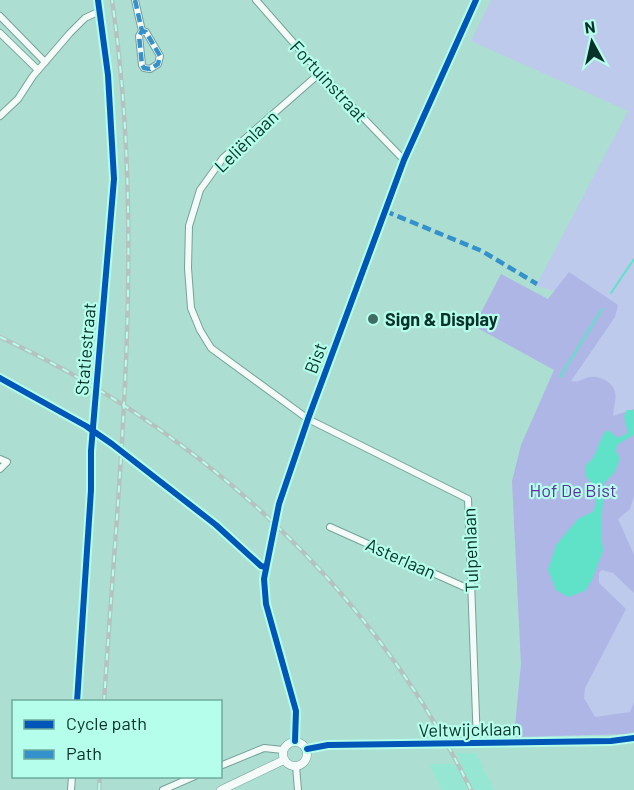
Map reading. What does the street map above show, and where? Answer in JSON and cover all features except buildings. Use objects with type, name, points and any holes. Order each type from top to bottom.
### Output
[{"type":"street","name":"Statiestraat","points":[[77,700],[91,490],[91,451],[114,179],[109,85],[98,0]]},
{"type":"street","points":[[135,0],[142,31],[139,36],[142,65],[150,69],[158,64],[160,56],[146,32],[142,31]]},
{"type":"street","name":"Fortuinstraat","points":[[256,0],[320,73],[404,160]]},
{"type":"street","name":"Bist","points":[[295,741],[296,711],[266,604],[264,579],[279,504],[308,418],[404,160],[475,0]]},
{"type":"street","points":[[0,116],[18,99],[38,70],[70,33],[85,18],[100,11]]},
{"type":"street","points":[[0,16],[45,62]]},
{"type":"street","points":[[0,33],[38,70]]},
{"type":"street","name":"Leliënlaan","points":[[308,418],[211,348],[191,308],[189,226],[200,190],[223,158],[320,73]]},
{"type":"street","name":"Tulpenlaan","points":[[308,418],[468,499],[477,744]]},
{"type":"street","points":[[0,459],[7,462],[0,469]]},
{"type":"street","name":"Asterlaan","points":[[330,527],[471,590]]},
{"type":"street","name":"Veltwijcklaan","points":[[307,749],[328,745],[611,741],[634,738]]},
{"type":"street","points":[[295,741],[307,749],[307,757],[303,763],[296,766],[289,765],[284,760],[283,750],[288,744],[295,741]]},
{"type":"street","points":[[222,765],[264,748],[283,750]]},
{"type":"street","points":[[221,790],[284,760]]},
{"type":"street","points":[[296,766],[298,790]]},
{"type":"street","points":[[163,790],[193,778]]},
{"type":"shaded area","points":[[627,410],[634,410],[633,435],[617,445],[616,451],[620,459],[614,473],[604,483],[601,531],[603,551],[592,580],[585,591],[568,597],[556,590],[548,570],[556,545],[578,519],[594,511],[596,492],[593,484],[585,476],[585,466],[593,458],[604,433],[608,430],[618,438],[628,433],[624,416]]},
{"type":"shaded area","points":[[456,753],[476,753],[494,790],[442,790],[429,764],[462,764]]},
{"type":"green space","name":"Hof De Bist","points":[[491,0],[634,0],[634,732],[627,734],[514,737],[521,664],[512,481],[523,446],[599,305],[537,286],[537,284],[628,111],[471,41]]},
{"type":"green space","points":[[569,272],[618,305],[615,317],[571,381],[593,377],[609,382],[614,388],[615,395],[613,416],[634,409],[634,496],[630,509],[618,519],[634,555],[634,593],[613,573],[602,570],[599,573],[599,583],[626,609],[585,688],[584,698],[595,717],[630,712],[634,702],[634,732],[514,737],[521,664],[512,481],[521,445],[554,370],[474,326],[501,274],[548,299]]},
{"type":"waterway","points":[[611,293],[634,259]]},
{"type":"waterway","points":[[560,377],[602,309]]},
{"type":"railway","points":[[104,700],[122,438],[128,263],[127,175],[122,87],[112,0]]},
{"type":"railway","points":[[0,337],[74,375],[145,419],[212,469],[274,523],[332,583],[384,648],[431,717],[471,790]]},
{"type":"railway","points":[[99,790],[100,778]]},
{"type":"marked path","points":[[135,0],[142,31],[139,36],[142,65],[150,69],[158,64],[160,56],[146,32],[142,31]]},
{"type":"marked path","points":[[385,211],[482,251],[537,284]]},
{"type":"cycle path","points":[[77,700],[91,490],[91,451],[114,179],[108,75],[98,0]]},
{"type":"cycle path","points":[[295,741],[296,711],[266,604],[264,579],[279,504],[404,160],[476,0]]},
{"type":"cycle path","points":[[0,378],[86,426],[112,444],[216,525],[261,566],[266,567]]},
{"type":"cycle path","points":[[307,749],[328,745],[611,741],[634,738]]},
{"type":"place","name":"Sign & Display","points":[[373,319]]}]
